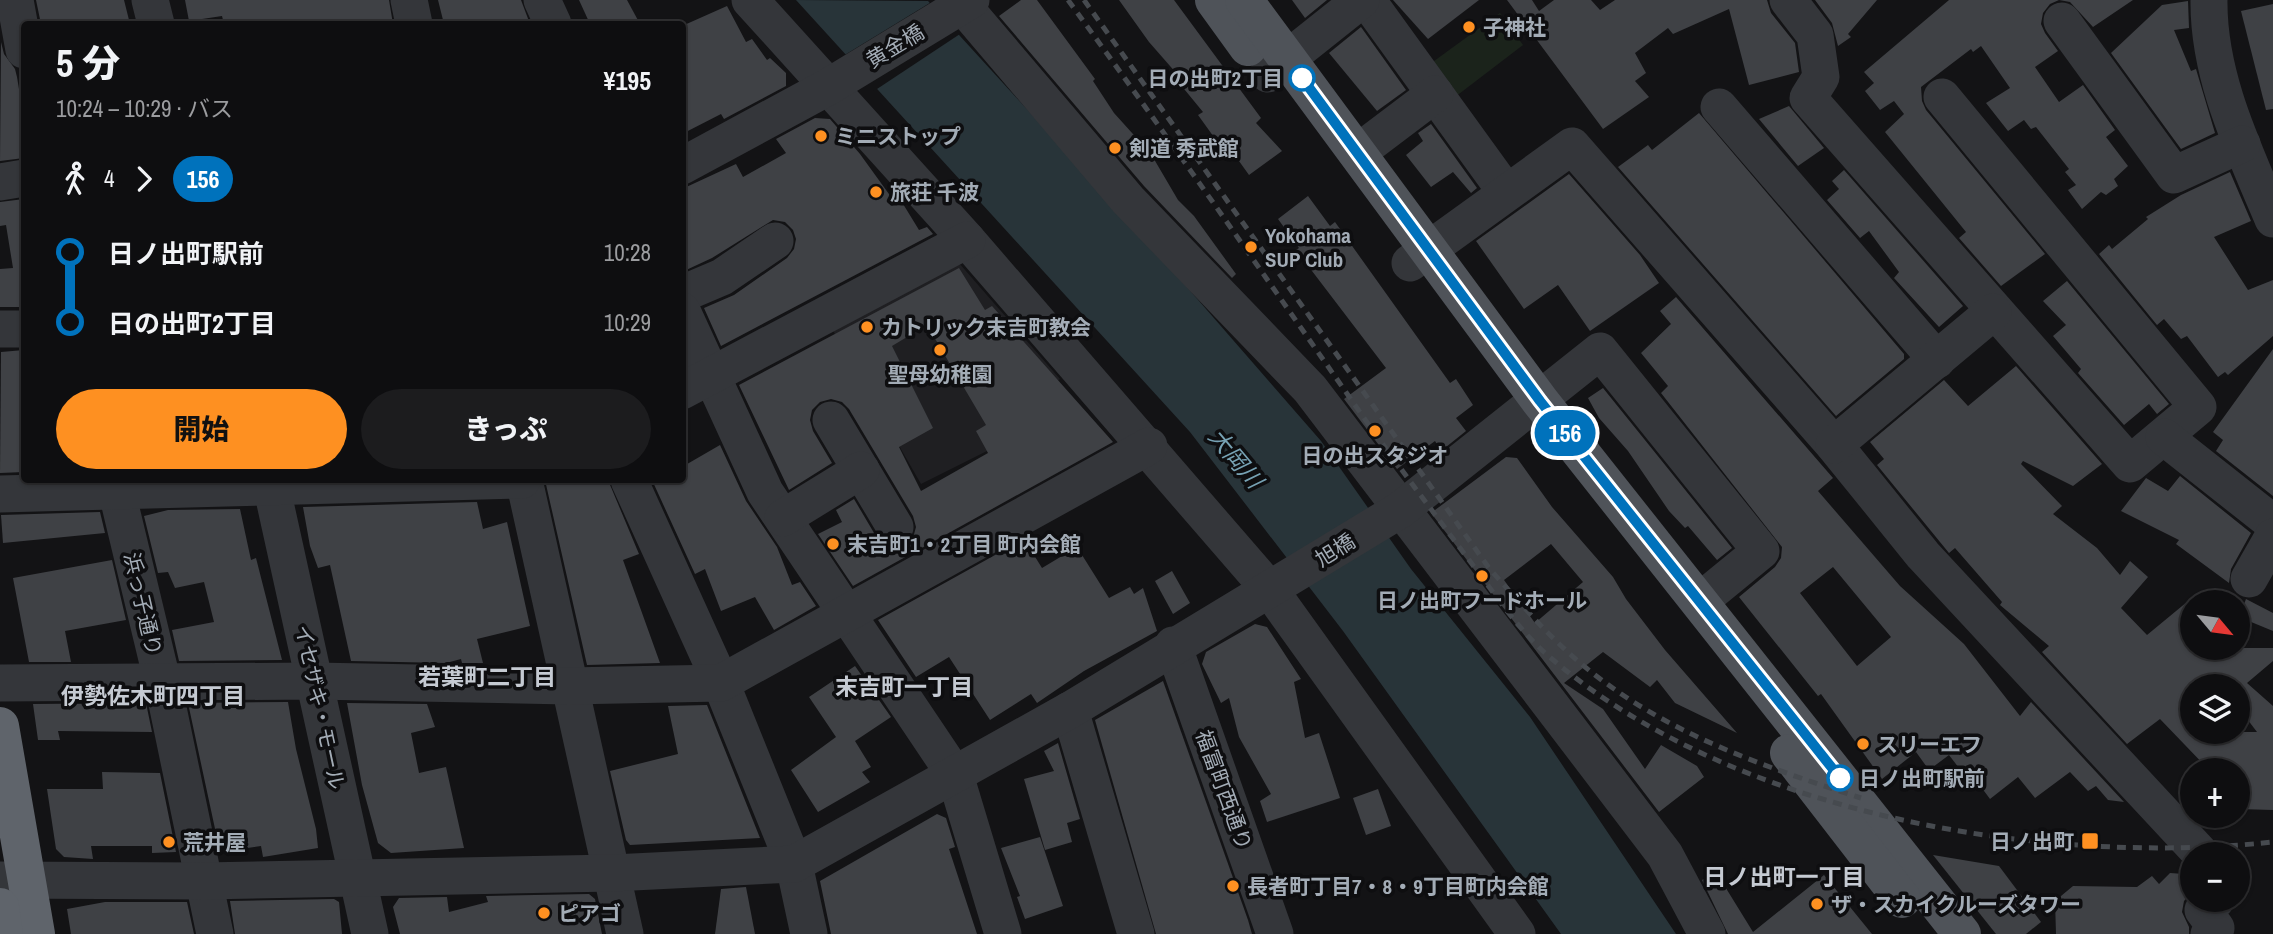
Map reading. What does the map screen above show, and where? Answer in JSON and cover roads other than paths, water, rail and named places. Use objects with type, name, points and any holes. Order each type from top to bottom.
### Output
[{"type":"highway","points":[[0,726],[14,880],[36,934]]},
{"type":"highway","points":[[0,907],[4,934]]},
{"type":"main road","points":[[1214,0],[1357,153],[1420,257]]},
{"type":"main road","points":[[1244,0],[1278,67],[1929,934]]},
{"type":"main road","points":[[1532,407],[1700,601],[1962,934]]},
{"type":"street","points":[[15,0],[21,33]]},
{"type":"street","points":[[150,0],[155,21]]},
{"type":"street","points":[[409,0],[413,21]]},
{"type":"street","points":[[542,0],[552,21]]},
{"type":"street","points":[[750,0],[1149,446],[1270,590],[1517,934]]},
{"type":"street","points":[[1278,67],[1361,0]]},
{"type":"street","points":[[1367,0],[1506,191]]},
{"type":"street","points":[[1788,0],[1815,35],[1821,77],[1808,98],[2071,401],[2130,464],[2198,407],[1942,97]]},
{"type":"street","points":[[2209,0],[2209,34],[2222,87],[2273,219]]},
{"type":"street","points":[[964,2],[1128,200],[1310,389],[1665,855],[1707,934]]},
{"type":"street","name":"黄金橋","points":[[686,164],[828,87],[964,2]]},
{"type":"street","points":[[2062,21],[2174,176],[2242,144]]},
{"type":"street","points":[[1357,153],[1435,94]]},
{"type":"street","points":[[1719,107],[1937,360]]},
{"type":"street","points":[[1420,257],[1506,191],[1572,146],[1834,445],[1923,555],[2190,842]]},
{"type":"street","points":[[0,182],[21,178]]},
{"type":"street","points":[[697,383],[967,240]]},
{"type":"street","points":[[686,292],[722,277],[775,241]]},
{"type":"street","points":[[1834,445],[1993,312]]},
{"type":"street","points":[[0,329],[21,329]]},
{"type":"street","points":[[686,330],[697,383],[765,492],[955,775],[1003,934]]},
{"type":"street","name":"旭橋","points":[[794,864],[1070,710],[1173,645],[1270,590],[1400,510],[1600,351],[1761,551],[1700,601]]},
{"type":"street","points":[[831,420],[895,527]]},
{"type":"street","points":[[2164,437],[2273,523]]},
{"type":"street","points":[[0,683],[314,681],[568,686],[721,683],[1149,446]]},
{"type":"street","points":[[783,518],[861,470]]},
{"type":"street","points":[[0,494],[115,485],[271,483]]},
{"type":"street","name":"イセザキ・モール","points":[[271,483],[370,934]]},
{"type":"street","points":[[524,483],[625,934]]},
{"type":"street","points":[[630,483],[721,683],[794,864],[808,934]]},
{"type":"street","name":"浜っ子通り","points":[[115,485],[163,684],[215,934]]},
{"type":"street","points":[[2249,579],[2273,537]]},
{"type":"street","name":"福富町西通り","points":[[1173,645],[1275,934]]},
{"type":"street","points":[[1070,710],[1136,934]]},
{"type":"street","points":[[14,880],[203,881],[613,873],[794,864]]},
{"type":"street","points":[[2204,912],[2216,928],[2209,934]]},
{"type":"water","name":"大岡川","points":[[796,0],[928,1],[1132,224],[1321,441],[1411,569],[1530,717],[1676,934],[1561,934],[1343,631],[1190,432]]},
{"type":"railway","points":[[1068,0],[1371,428],[1511,616],[1552,659],[1626,712],[1709,756],[1799,792],[1894,818],[1991,836],[2088,846],[2183,848],[2273,842]]},
{"type":"railway","points":[[1084,0],[1489,568],[1550,635],[1590,671],[1621,694],[1686,731],[1754,761],[1861,798]]},
{"type":"place","name":"子神社","points":[[1469,27]]},
{"type":"place","name":"日の出町2丁目","points":[[1302,78]]},
{"type":"place","name":"ミニストップ","points":[[821,136]]},
{"type":"place","name":"剣道 秀武館","points":[[1115,148]]},
{"type":"place","name":"旅荘 千波","points":[[876,192]]},
{"type":"place","name":"Yokohama SUP Club","points":[[1251,247]]},
{"type":"place","name":"カトリック末吉町教会","points":[[867,327]]},
{"type":"place","name":"聖母幼稚園","points":[[940,350]]},
{"type":"place","name":"日の出スタジオ","points":[[1375,431]]},
{"type":"place","name":"末吉町1・2丁目 町内会館","points":[[833,544]]},
{"type":"place","name":"日ノ出町フードホール","points":[[1482,576]]},
{"type":"place","name":"スリーエフ","points":[[1863,744]]},
{"type":"place","name":"日ノ出町駅前","points":[[1840,778]]},
{"type":"place","name":"日ノ出町","points":[[2090,841]]},
{"type":"place","name":"荒井屋","points":[[169,842]]},
{"type":"place","name":"長者町丁目7・8・9丁目町内会館","points":[[1233,886]]},
{"type":"place","name":"ザ・スカイクルーズタワー","points":[[1817,904]]},
{"type":"place","name":"ピアゴ","points":[[544,913]]},
{"type":"district","name":"若葉町二丁目","points":[[487,676]]},
{"type":"district","name":"末吉町一丁目","points":[[904,686]]},
{"type":"district","name":"伊勢佐木町四丁目","points":[[153,695]]},
{"type":"district","name":"日ノ出町一丁目","points":[[1784,876]]}]
